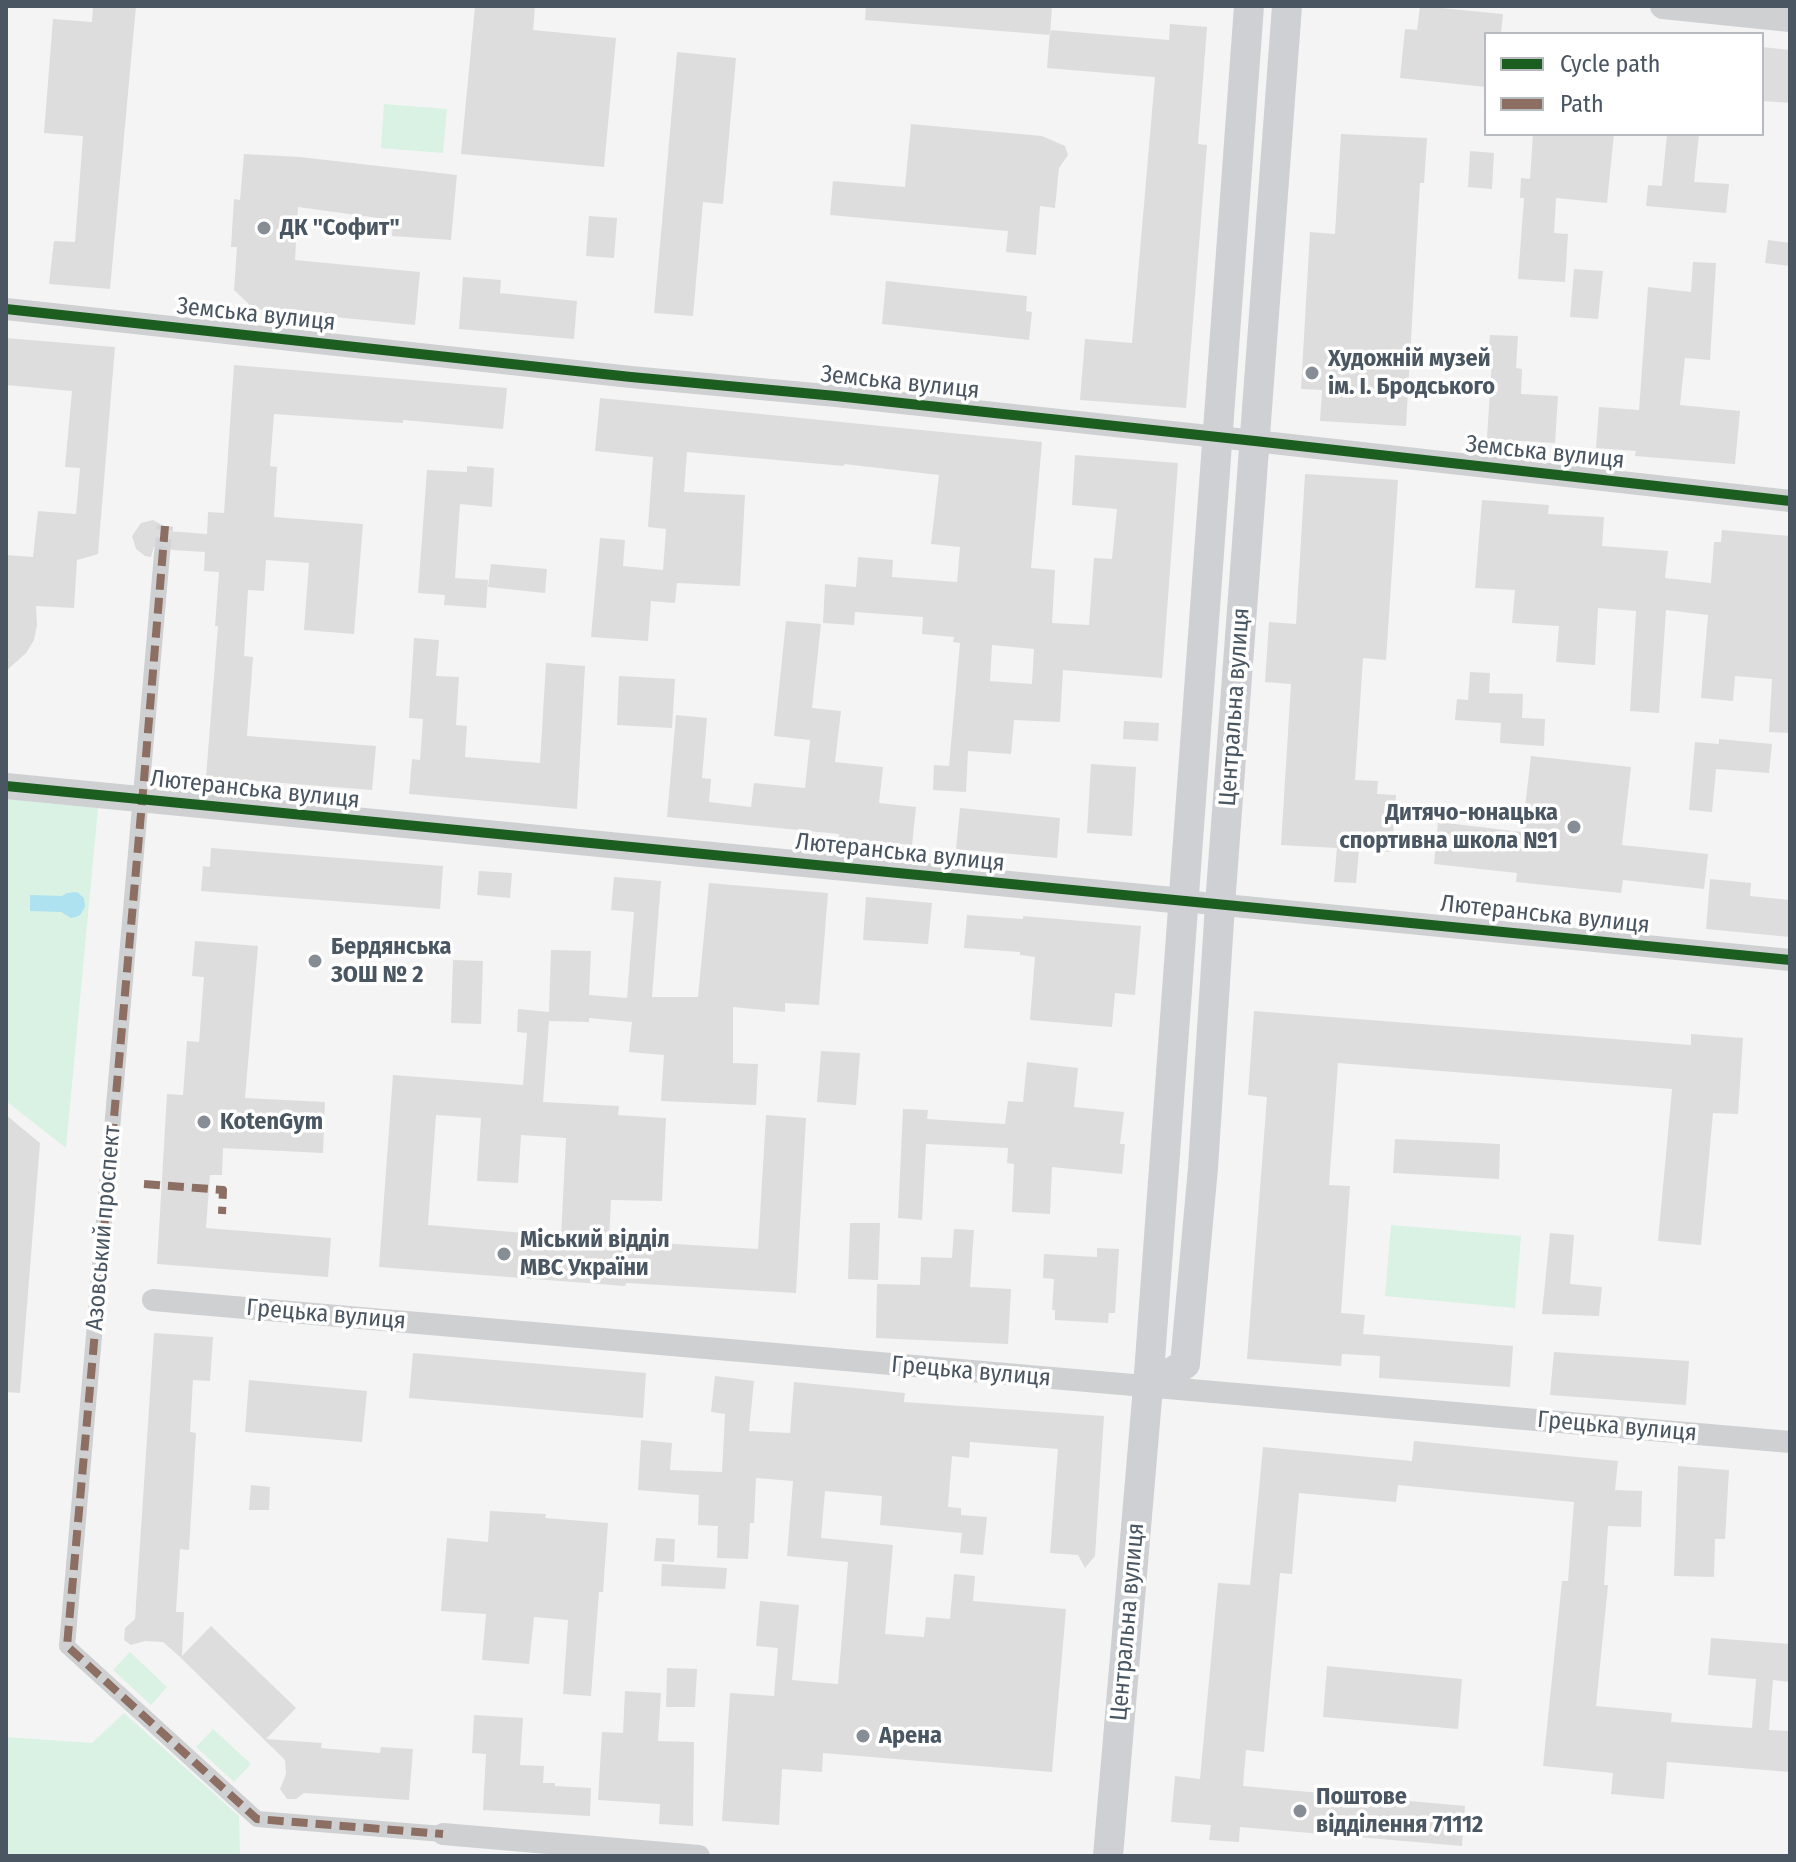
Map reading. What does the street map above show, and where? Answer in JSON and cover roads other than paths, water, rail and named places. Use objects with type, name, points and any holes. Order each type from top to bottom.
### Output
[{"type":"main road","name":"Центральна вулиця","points":[[1108,1856],[1148,1387],[1249,6]]},
{"type":"main road","name":"Центральна вулиця","points":[[1148,1387],[1185,1364],[1203,1168],[1287,6]]},
{"type":"street","points":[[1663,6],[1790,19]]},
{"type":"street","name":"Земська вулиця","points":[[6,309],[1255,441],[1790,501]]},
{"type":"street","name":"Азовський проспект","points":[[162,554],[67,1646],[257,1819],[437,1834]]},
{"type":"street","name":"Лютеранська вулиця","points":[[6,786],[1790,960]]},
{"type":"street","name":"Грецька вулиця","points":[[153,1300],[1790,1442]]},
{"type":"street","points":[[437,1834],[461,1856]]},
{"type":"street","points":[[437,1834],[699,1856]]},
{"type":"water","points":[[77,892],[84,898],[85,907],[76,917],[71,918],[61,912],[30,911],[30,895],[62,896]]},
{"type":"tunnel","points":[[162,554],[165,526]]},
{"type":"place","name":"ДК \"Софит\"","points":[[264,228]]},
{"type":"place","name":"Художній музей ім. І. Бродського","points":[[1312,373]]},
{"type":"place","name":"Дитячо-юнацька спортивна школа №1","points":[[1574,827]]},
{"type":"place","name":"Бердянська ЗОШ № 2","points":[[315,961]]},
{"type":"place","name":"KotenGym","points":[[204,1122]]},
{"type":"place","name":"Міський відділ МВС України","points":[[504,1254]]},
{"type":"place","name":"Арена","points":[[863,1736]]},
{"type":"place","name":"Поштове відділення 71112","points":[[1300,1811]]}]
